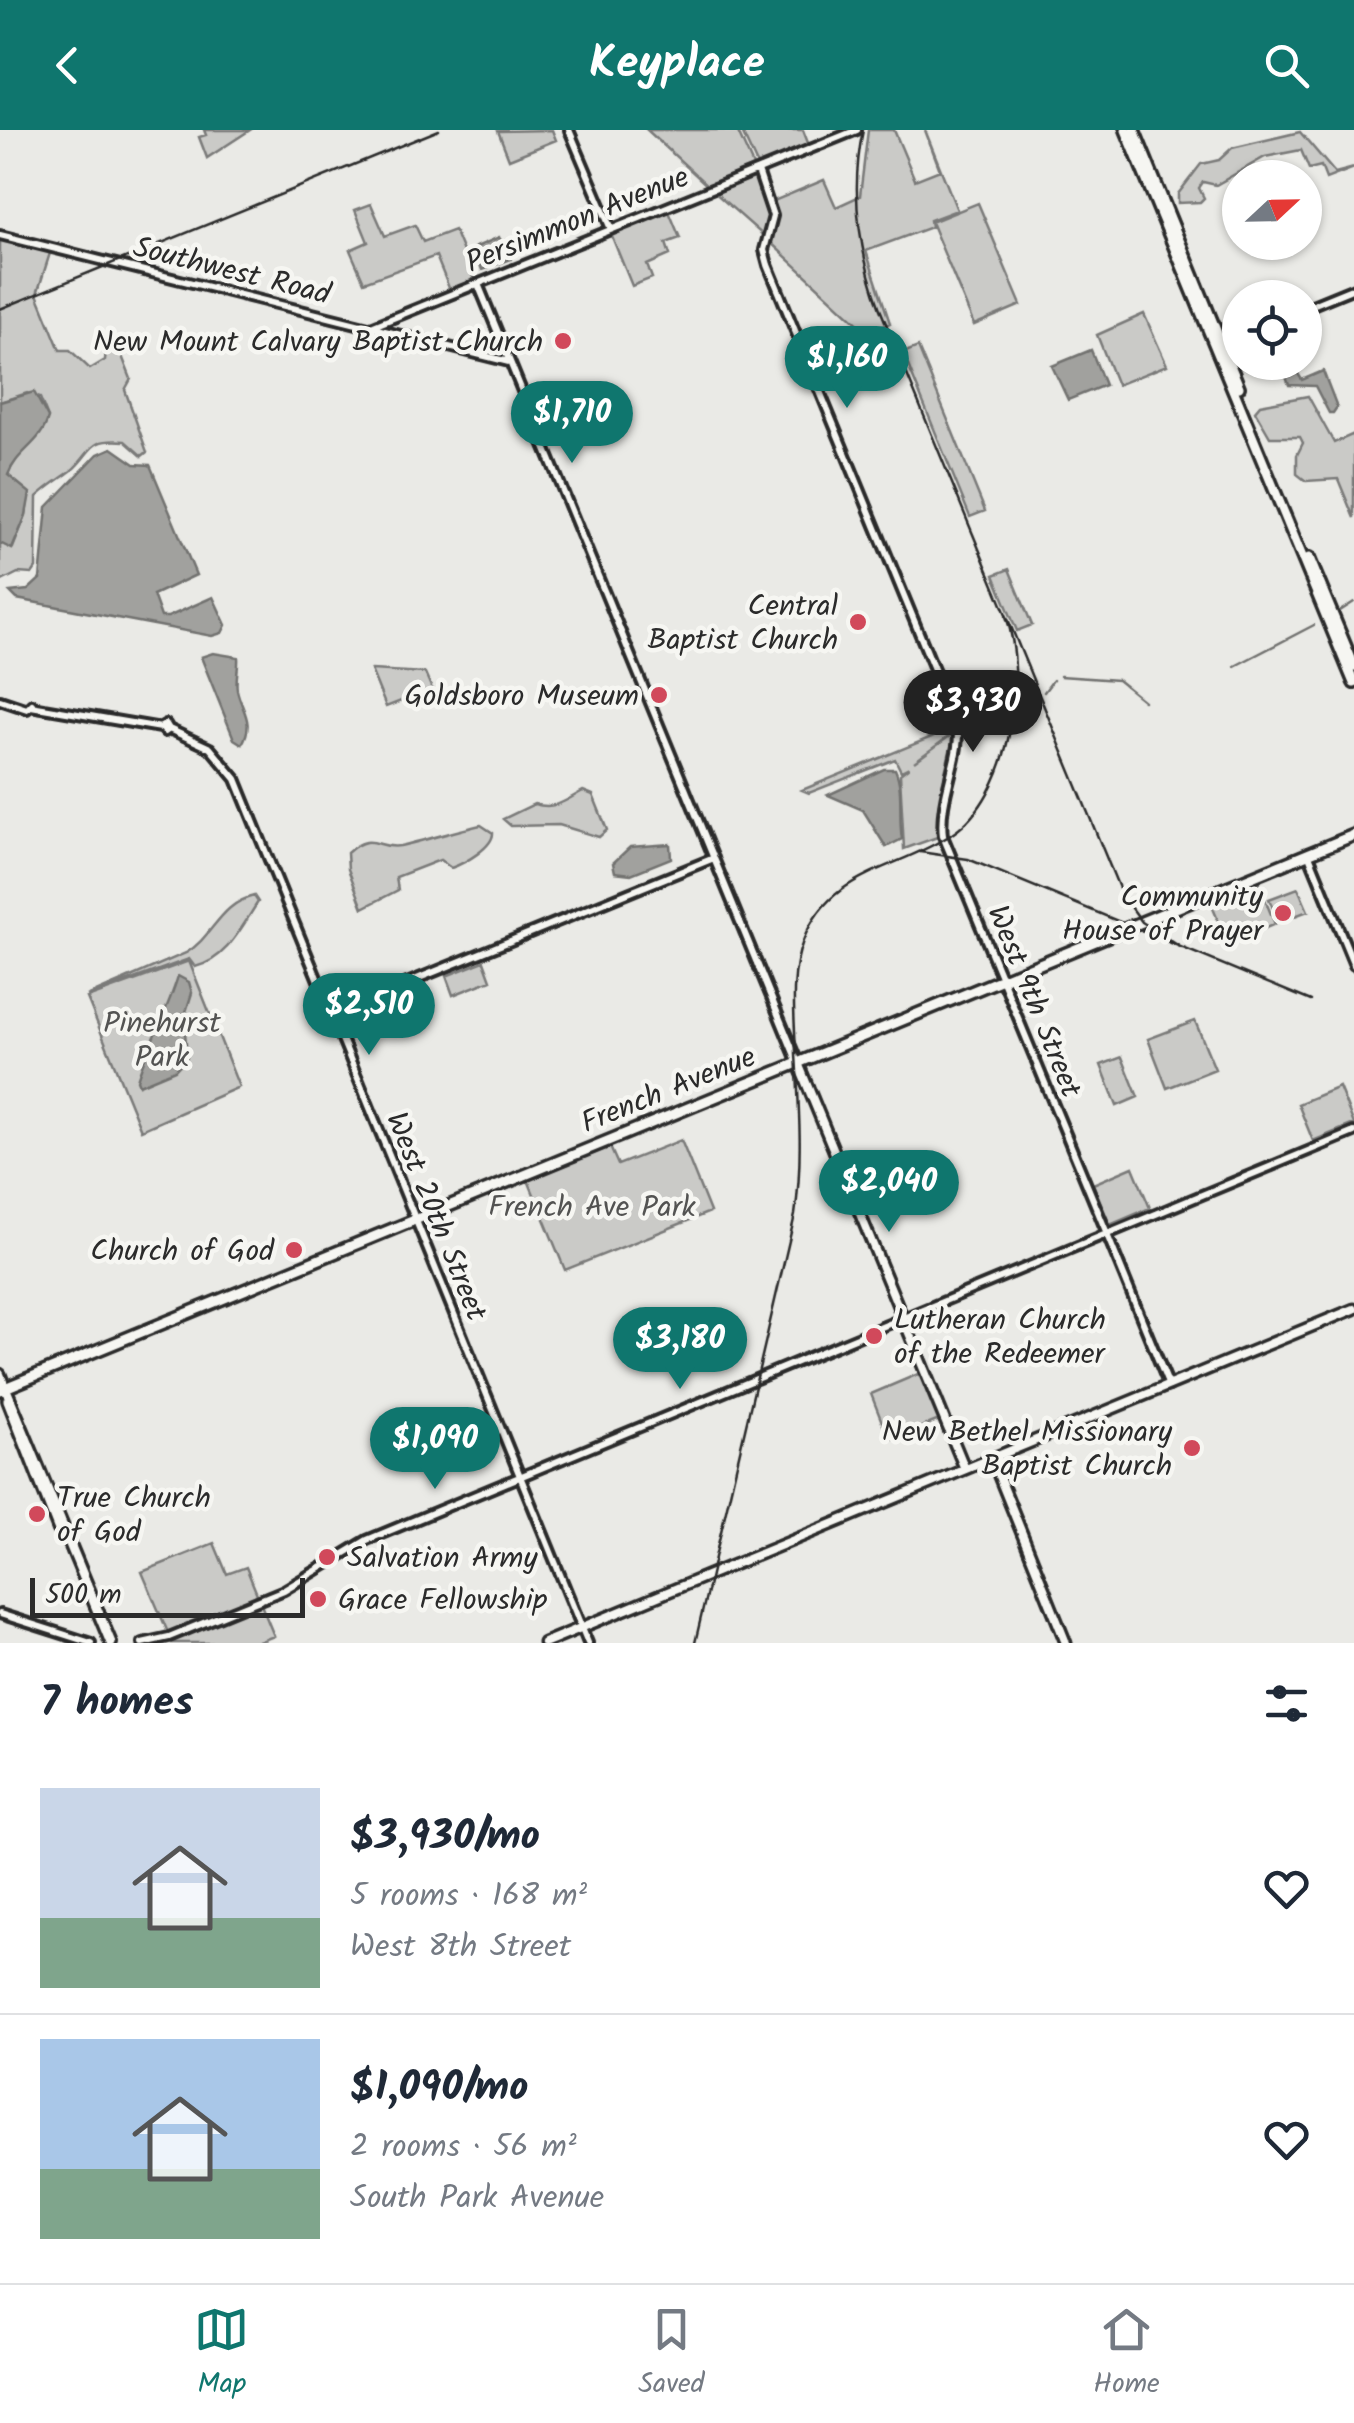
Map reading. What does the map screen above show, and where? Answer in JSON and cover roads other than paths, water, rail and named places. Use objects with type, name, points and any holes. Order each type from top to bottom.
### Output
[{"type":"main road","points":[[1130,133],[1144,153],[1354,683]]},
{"type":"main road","points":[[1130,133],[1164,218],[1188,258],[1260,456],[1354,666]]},
{"type":"main road","points":[[1260,456],[1272,470]]},
{"type":"main road","name":"French Avenue","points":[[3,1389],[1354,834]]},
{"type":"main road","points":[[798,1063],[965,1469]]},
{"type":"main road","points":[[544,1643],[1354,1309]]},
{"type":"main road","points":[[0,1374],[9,1409],[109,1643]]},
{"type":"main road","points":[[3,1389],[80,1565],[109,1643]]},
{"type":"main road","points":[[992,1458],[1066,1643]]},
{"type":"main road","points":[[64,1542],[80,1565]]},
{"type":"street","points":[[570,130],[611,230]]},
{"type":"street","name":"Persimmon Avenue","points":[[370,328],[857,130]]},
{"type":"street","name":"West 9th Street","points":[[758,171],[773,216],[764,250],[768,265],[957,724],[958,738],[946,784],[943,836],[1170,1386]]},
{"type":"street","name":"Southwest Road","points":[[0,236],[510,362]]},
{"type":"street","points":[[478,284],[798,1063]]},
{"type":"street","points":[[1322,301],[1354,288]]},
{"type":"street","name":"West 20th Street","points":[[0,700],[165,728],[190,736],[218,754],[246,804],[588,1643]]},
{"type":"street","points":[[1308,854],[1354,965]]},
{"type":"street","points":[[332,1014],[714,858]]},
{"type":"street","points":[[142,1643],[274,1595],[342,1550],[1354,1132]]},
{"type":"street","points":[[0,1614],[92,1643]]},
{"type":"waterway","points":[[1337,613],[1354,602]]},
{"type":"waterway","points":[[1235,666],[1314,625]]},
{"type":"waterway","points":[[1060,676],[1118,680],[1144,701]]},
{"type":"waterway","points":[[1044,692],[1053,680]]},
{"type":"waterway","points":[[963,725],[1006,708]]},
{"type":"railway","points":[[0,309],[439,130]]},
{"type":"railway","points":[[863,130],[857,175],[859,221],[880,309],[1121,893],[1142,922],[1182,948]]},
{"type":"railway","points":[[695,1643],[795,1215],[800,1134],[794,997],[803,941],[830,900],[867,875],[952,834],[972,816],[988,792],[1001,764],[1014,702],[1015,670],[1006,616]]},
{"type":"railway","points":[[920,852],[968,859],[1311,1001]]},
{"type":"place","name":"New Mount Calvary Baptist Church","points":[[563,341]]},
{"type":"place","name":"Central Baptist Church","points":[[858,622]]},
{"type":"place","name":"Goldsboro Museum","points":[[659,695]]},
{"type":"place","name":"Community House of Prayer","points":[[1283,913]]},
{"type":"place","name":"Church of God","points":[[294,1250]]},
{"type":"place","name":"Lutheran Church of the Redeemer","points":[[874,1336]]},
{"type":"place","name":"New Bethel Missionary Baptist Church","points":[[1192,1448]]},
{"type":"place","name":"True Church of God","points":[[37,1514]]},
{"type":"place","name":"Salvation Army","points":[[327,1557]]},
{"type":"place","name":"Grace Fellowship","points":[[318,1599]]},
{"type":"park label","name":"Pinehurst Park","points":[[162,1039]]},
{"type":"park label","name":"French Ave Park","points":[[592,1206]]}]
